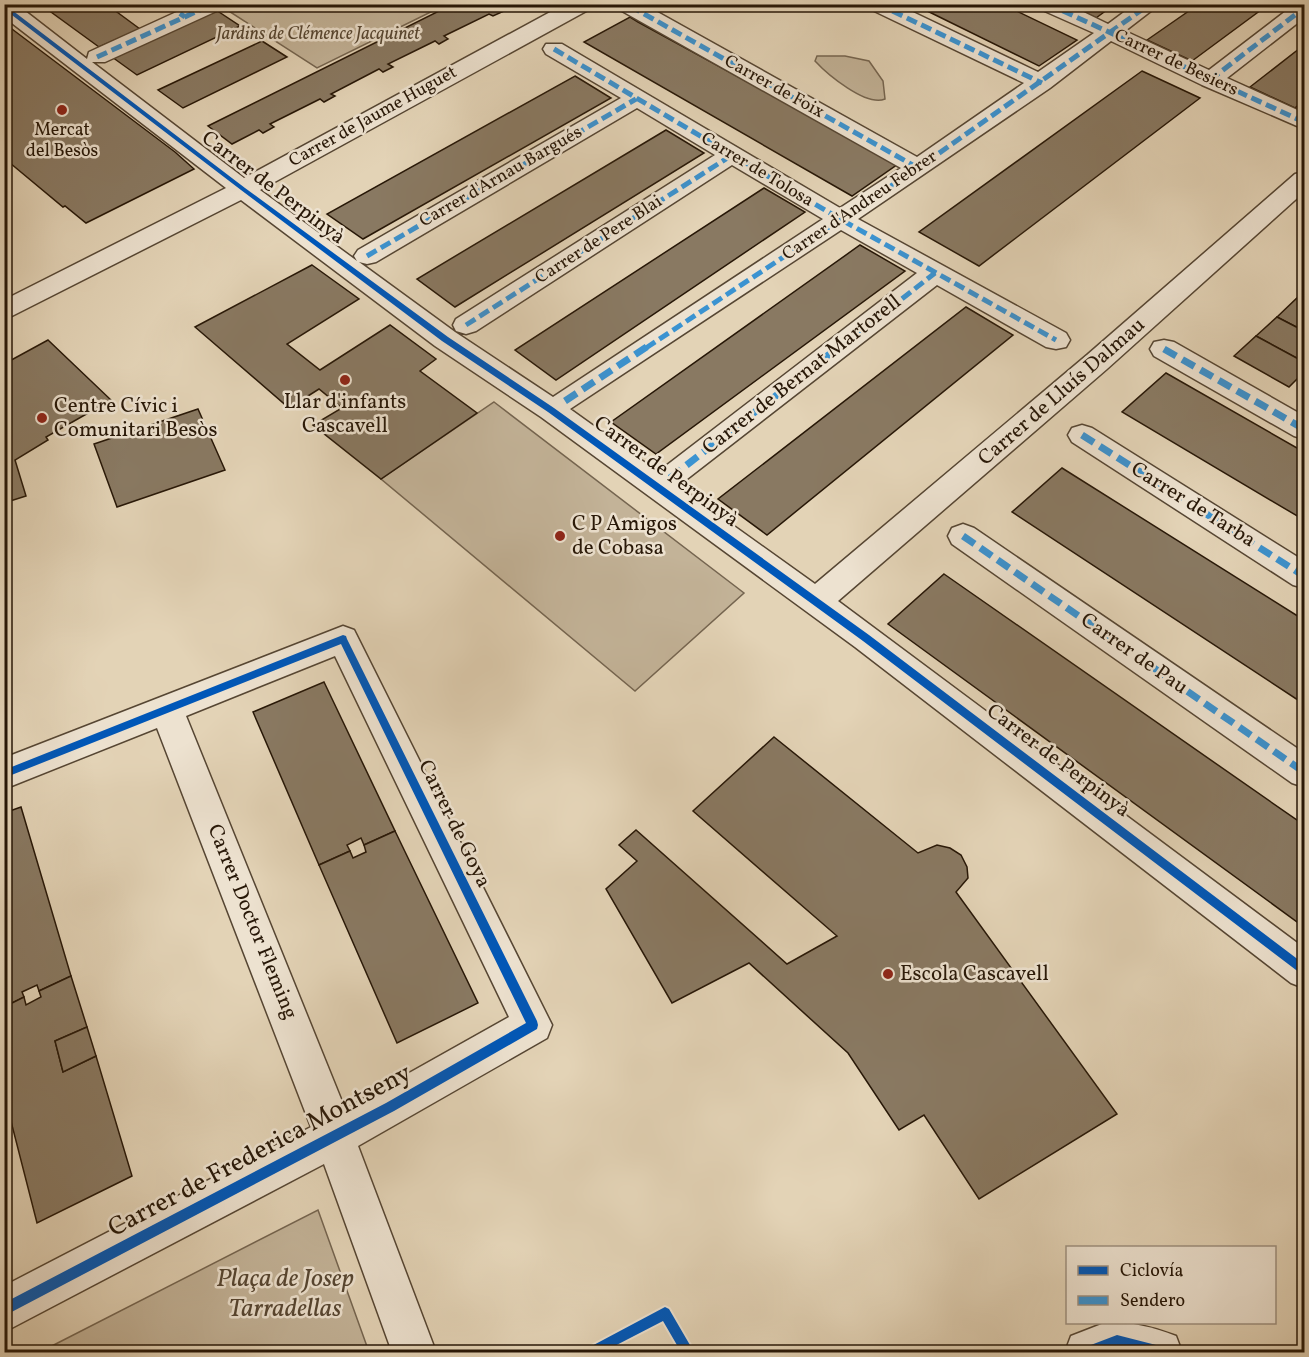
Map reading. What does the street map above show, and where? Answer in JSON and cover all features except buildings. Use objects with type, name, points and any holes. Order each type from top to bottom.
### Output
[{"type":"street","points":[[167,4],[185,17]]},
{"type":"street","points":[[97,57],[213,4]]},
{"type":"street","name":"Carrer de Jaume Huguet","points":[[4,311],[243,189],[582,4]]},
{"type":"street","points":[[878,4],[1041,83]]},
{"type":"street","name":"Carrer de Besiers","points":[[1048,4],[1209,80],[1305,122]]},
{"type":"street","name":"Carrer d'Andreu Febrer","points":[[565,401],[918,168],[1150,4]]},
{"type":"street","name":"Carrer de Perpinyà","points":[[4,6],[243,189],[445,339],[551,410],[656,489],[816,601],[1305,970]]},
{"type":"street","name":"Carrer de Foix","points":[[630,6],[918,168]]},
{"type":"street","points":[[1209,80],[1305,9]]},
{"type":"street","name":"Carrer de Tolosa","points":[[554,49],[840,219],[1056,339]]},
{"type":"street","name":"Carrer d'Arnau Bargués","points":[[367,256],[636,99]]},
{"type":"street","name":"Carrer de Pere Blai","points":[[466,325],[732,155]]},
{"type":"street","name":"Carrer de Lluís Dalmau","points":[[816,601],[1088,370],[1305,179]]},
{"type":"street","name":"Carrer de Bernat Martorell","points":[[670,477],[935,273]]},
{"type":"street","points":[[1164,349],[1305,429]]},
{"type":"street","name":"Carrer de Tarba","points":[[1082,435],[1305,576]]},
{"type":"street","name":"Carrer de Pau","points":[[963,536],[1305,772]]},
{"type":"street","name":"Carrer de Goya","points":[[166,709],[343,639],[533,1025]]},
{"type":"street","points":[[4,774],[166,709]]},
{"type":"street","name":"Carrer Doctor Fleming","points":[[166,709],[335,1136],[414,1353]]},
{"type":"street","name":"Carrer de Frederica Montseny","points":[[4,1310],[335,1136],[533,1025]]},
{"type":"street","points":[[1102,1347],[1160,1353]]},
{"type":"green space","name":"Jardins de Clémence Jacquinet","points":[[225,4],[445,5],[317,68],[221,6]]},
{"type":"green space","points":[[817,56],[845,56],[869,61],[883,81],[885,99],[868,98],[847,88],[815,61]]},
{"type":"green space","name":"C P Amigos de Cobasa","points":[[494,402],[744,593],[635,691],[381,479]]},
{"type":"green space","name":"Plaça de Josep Tarradellas","points":[[318,1210],[369,1352],[40,1352]]},
{"type":"marked path","points":[[167,4],[185,17]]},
{"type":"marked path","points":[[97,57],[213,4]]},
{"type":"marked path","points":[[878,4],[1042,83]]},
{"type":"marked path","points":[[1048,4],[1304,122]]},
{"type":"marked path","points":[[565,401],[918,168],[1150,4]]},
{"type":"marked path","points":[[630,6],[918,168]]},
{"type":"marked path","points":[[1210,80],[1304,8]]},
{"type":"marked path","points":[[554,49],[840,219],[1056,340]]},
{"type":"marked path","points":[[367,256],[636,99]]},
{"type":"marked path","points":[[466,325],[732,155]]},
{"type":"marked path","points":[[670,478],[935,273]]},
{"type":"marked path","points":[[1164,349],[1304,429]]},
{"type":"marked path","points":[[1082,435],[1304,576]]},
{"type":"marked path","points":[[963,536],[1304,772]]},
{"type":"cycle path","points":[[4,6],[243,189],[445,339],[551,410],[866,638],[1304,970]]},
{"type":"cycle path","points":[[4,774],[343,639],[533,1025],[390,1107],[4,1310]]},
{"type":"cycle path","points":[[592,1352],[665,1313],[688,1352]]},
{"type":"cycle path","points":[[1087,1352],[1117,1341],[1160,1352]]},
{"type":"place","name":"Mercat del Besòs","points":[[62,110]]},
{"type":"place","name":"Llar d'infants Cascavell","points":[[345,380]]},
{"type":"place","name":"Centre Cívic i Comunitari Besòs","points":[[42,418]]},
{"type":"place","name":"C P Amigos de Cobasa","points":[[560,536]]},
{"type":"place","name":"Escola Cascavell","points":[[888,974]]}]
